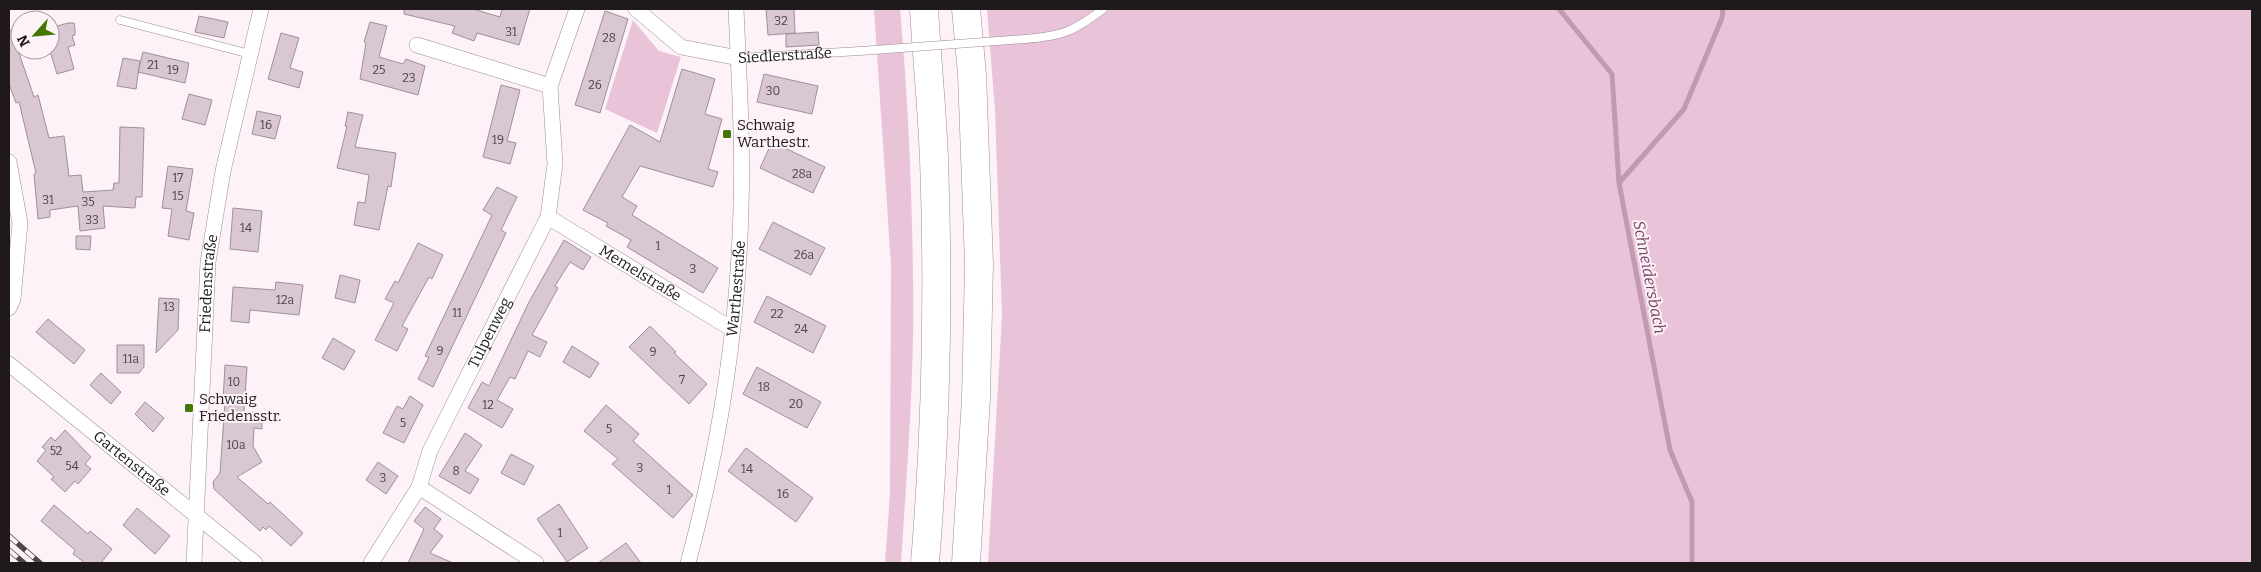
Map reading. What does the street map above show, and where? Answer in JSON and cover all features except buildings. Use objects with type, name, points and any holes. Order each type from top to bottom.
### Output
[{"type":"highway","points":[[924,9],[934,159],[936,329],[930,507],[925,563]]},
{"type":"highway","points":[[966,9],[972,74],[979,264],[976,398],[966,563]]},
{"type":"street","name":"Friedenstraße","points":[[194,563],[208,262],[223,171],[261,9]]},
{"type":"street","name":"Tulpenweg","points":[[371,563],[419,487],[430,450],[548,217],[555,164],[550,86],[577,9]]},
{"type":"street","name":"Siedlerstraße","points":[[636,9],[680,47],[739,58]]},
{"type":"street","name":"Warthestraße","points":[[688,563],[720,424],[732,329],[741,209],[739,58],[736,9]]},
{"type":"street","points":[[417,45],[550,86]]},
{"type":"street","points":[[9,162],[20,223],[13,298],[9,308]]},
{"type":"street","name":"Memelstraße","points":[[548,217],[732,329]]},
{"type":"street","name":"Gartenstraße","points":[[9,364],[255,563]]},
{"type":"street","points":[[419,487],[536,563]]},
{"type":"lane","name":"Siedlerstraße","points":[[739,58],[860,52],[1055,37],[1081,26],[1104,9]]},
{"type":"lane","points":[[120,20],[250,54]]},
{"type":"shaded area","points":[[874,9],[900,9],[909,143],[913,348],[901,563],[885,563],[890,494],[891,265]]},
{"type":"shaded area","points":[[987,9],[2252,9],[2252,563],[988,563],[1002,316],[995,110]]},
{"type":"shaded area","points":[[633,20],[659,51],[681,57],[657,133],[605,109]]},
{"type":"waterway","name":"Schneidersbach","points":[[1559,9],[1612,74],[1619,183],[1670,450],[1692,502],[1692,563]]},
{"type":"waterway","points":[[1619,183],[1684,109],[1722,18],[1723,9]]},
{"type":"railway","points":[[9,536],[40,563]]},
{"type":"railway","points":[[9,550],[24,563]]},
{"type":"place","name":"Schwaig Warthestr.","points":[[727,134]]},
{"type":"place","name":"Schwaig Friedensstr.","points":[[189,408]]}]
